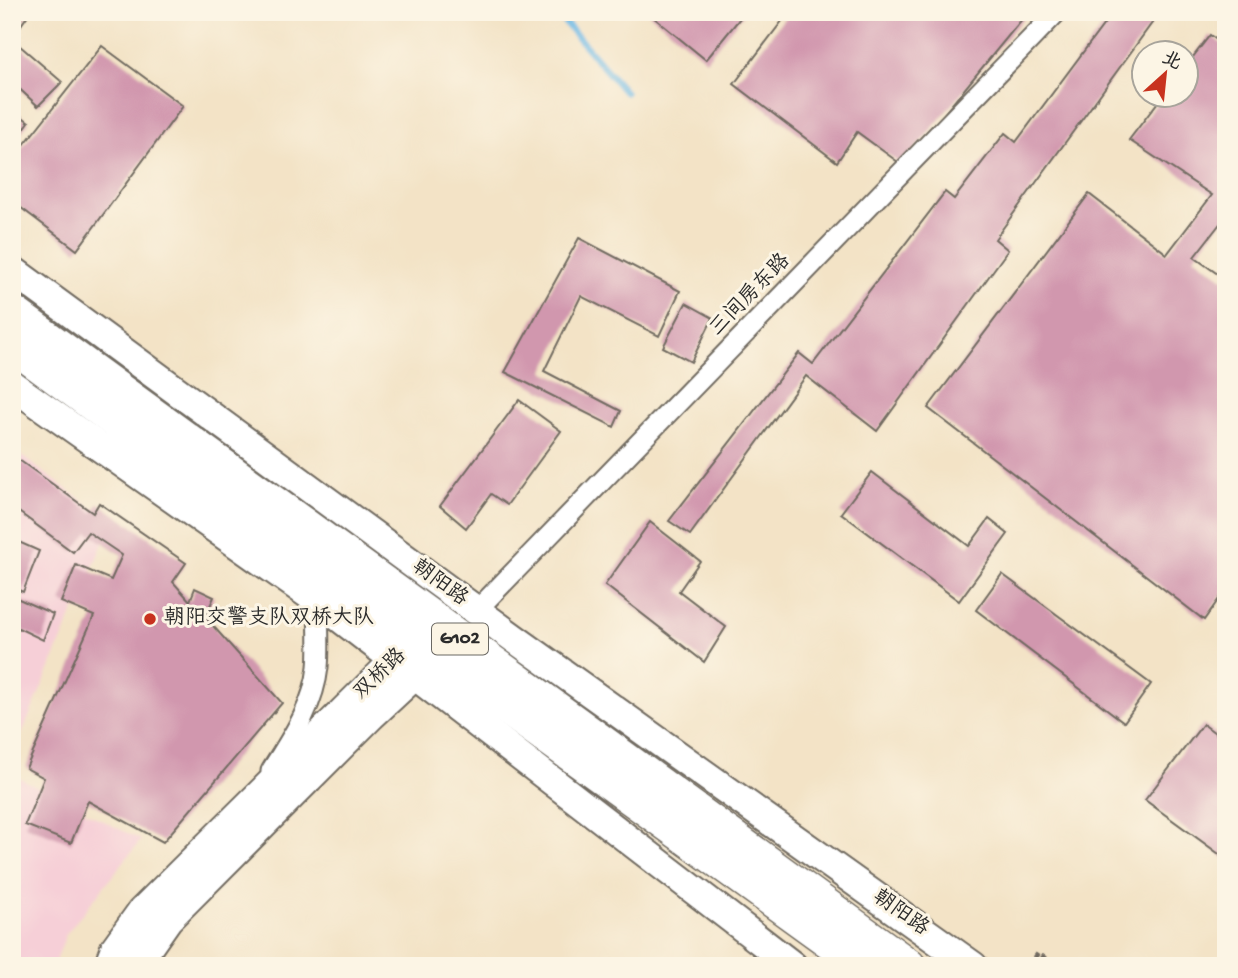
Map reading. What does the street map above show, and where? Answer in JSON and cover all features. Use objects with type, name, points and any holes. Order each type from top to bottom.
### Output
[{"type":"highway","name":"朝阳路","points":[[12,313],[432,643],[864,966]]},
{"type":"highway","name":"朝阳路","points":[[12,344],[432,643],[908,966]]},
{"type":"street","name":"三间房东路","points":[[432,643],[1057,12]]},
{"type":"street","name":"朝阳路","points":[[12,270],[793,966]]},
{"type":"street","name":"朝阳路","points":[[12,385],[318,601],[432,643],[973,966]]},
{"type":"street","points":[[256,797],[293,736],[312,698],[318,667],[318,601]]},
{"type":"street","name":"双桥路","points":[[108,966],[116,948],[141,912],[256,797],[432,643]]},
{"type":"street","name":"双桥路","points":[[135,966],[168,919],[371,716],[432,643]]},
{"type":"path","points":[[1029,966],[1038,953],[1056,966]]},
{"type":"shaded area","points":[[12,449],[112,522],[12,757]]},
{"type":"shaded area","points":[[12,774],[141,840],[66,934],[54,966],[12,966]]},
{"type":"building","points":[[12,12],[30,12],[12,38]]},
{"type":"building","points":[[647,12],[745,12],[706,60]]},
{"type":"building","points":[[789,12],[1028,12],[902,165],[857,132],[837,162],[734,84]]},
{"type":"building","points":[[1113,12],[1160,12],[1141,38],[1130,38],[1130,53],[995,239],[1008,250],[877,431],[806,376],[690,535],[669,521],[799,353],[813,364],[945,192],[954,199],[1005,133],[1016,142]]},
{"type":"building","points":[[1210,35],[1226,47],[1226,216],[1194,257],[1226,280],[1226,589],[1204,620],[928,408],[1089,194],[1167,254],[1212,195],[1129,140],[1153,108],[1200,108],[1200,48]]},
{"type":"building","points":[[12,39],[62,82],[38,106],[12,82]]},
{"type":"building","points":[[102,46],[183,106],[77,250],[12,201],[12,160]]},
{"type":"building","points":[[12,109],[29,122],[12,145]]},
{"type":"building","points":[[579,238],[680,291],[659,336],[581,296],[544,371],[621,411],[614,427],[505,372]]},
{"type":"building","points":[[686,303],[713,318],[691,362],[663,347]]},
{"type":"building","points":[[519,400],[561,431],[507,505],[491,494],[466,528],[440,506]]},
{"type":"building","name":"朝阳交警支队双桥大队","points":[[12,455],[93,513],[99,503],[186,563],[173,582],[190,601],[195,588],[214,597],[205,617],[282,703],[163,842],[88,801],[71,843],[25,825],[44,778],[26,768],[94,616],[61,602],[76,565],[111,580],[122,555],[88,532],[73,552],[12,507]]},
{"type":"building","points":[[872,472],[969,546],[989,519],[1008,534],[959,601],[841,513]]},
{"type":"building","points":[[650,522],[700,561],[679,591],[726,627],[704,662],[605,585]]},
{"type":"building","points":[[12,539],[39,551],[23,592],[12,587]]},
{"type":"building","points":[[1002,574],[1151,684],[1124,722],[976,610]]},
{"type":"building","points":[[12,596],[53,614],[43,640],[12,625]]},
{"type":"building","points":[[1203,724],[1226,741],[1226,859],[1145,800]]},
{"type":"waterway","points":[[556,12],[625,92]]},
{"type":"place","name":"朝阳交警支队双桥大队","points":[[150,619]]}]
